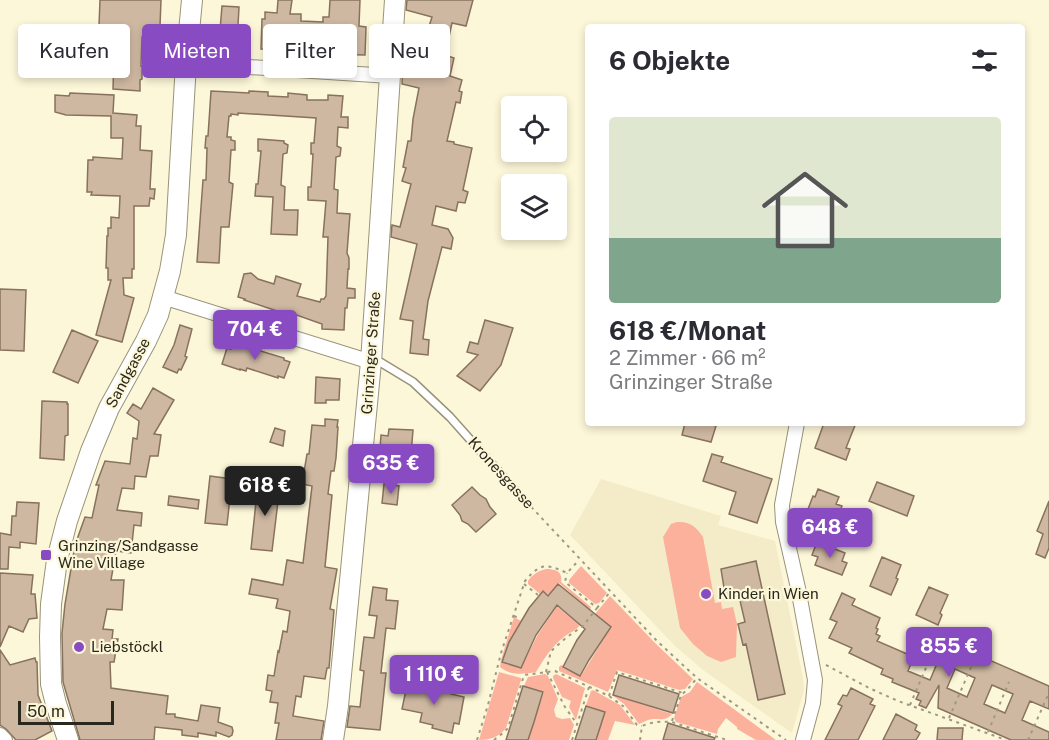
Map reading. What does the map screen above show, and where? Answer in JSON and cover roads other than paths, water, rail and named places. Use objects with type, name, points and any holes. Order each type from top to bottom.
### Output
[{"type":"street","name":"Sandgasse","points":[[190,24],[192,0]]},
{"type":"street","name":"Grinzinger Straße","points":[[393,24],[394,0]]},
{"type":"street","points":[[251,67],[369,75]]},
{"type":"street","name":"Sandgasse","points":[[69,740],[51,684],[51,604],[57,560],[67,521],[91,451],[109,408],[146,341],[164,297],[176,235],[185,78]]},
{"type":"street","name":"Grinzinger Straße","points":[[333,740],[371,362],[390,78]]},
{"type":"street","name":"Kronesgasse","points":[[164,297],[371,362]]},
{"type":"street","points":[[796,426],[782,505],[783,521],[815,680],[813,703],[803,740]]},
{"type":"street","points":[[0,735],[5,740]]},
{"type":"lane","name":"Kronesgasse","points":[[371,362],[380,362],[413,382],[450,417],[515,490]]},
{"type":"place","name":"Grinzing/Sandgasse Wine Village","points":[[46,555]]},
{"type":"place","name":"Kinder in Wien","points":[[706,594]]},
{"type":"place","name":"Liebstöckl","points":[[79,647]]}]
